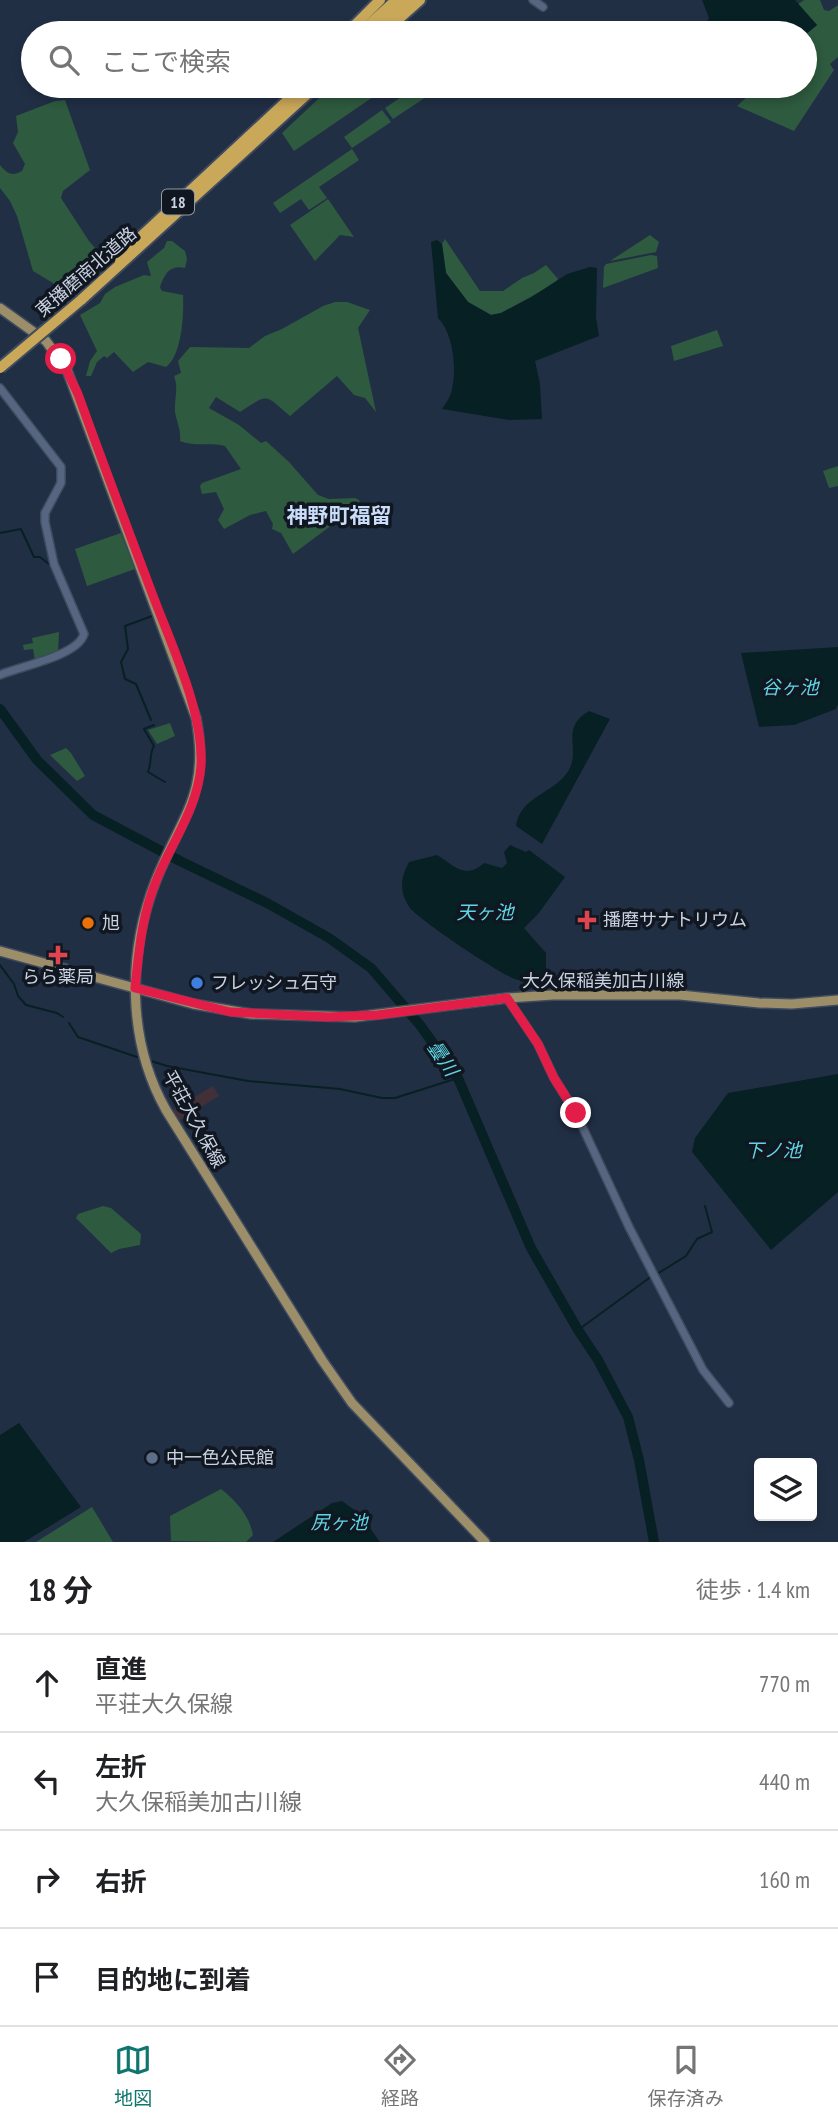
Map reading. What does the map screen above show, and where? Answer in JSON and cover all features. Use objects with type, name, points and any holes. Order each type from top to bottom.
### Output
[{"type":"highway","points":[[365,21],[389,5],[408,0]]},
{"type":"highway","points":[[396,21],[420,0]]},
{"type":"highway","points":[[372,21],[389,5]]},
{"type":"highway","points":[[379,21],[389,5]]},
{"type":"highway","name":"18","points":[[282,112],[292,98]]},
{"type":"highway","name":"18","points":[[282,112],[301,98]]},
{"type":"highway","name":"東播磨南北道路","points":[[0,368],[282,112]]},
{"type":"highway","name":"東播磨南北道路","points":[[0,360],[79,298]]},
{"type":"main road","name":"平荘大久保線","points":[[0,308],[46,341],[67,370],[191,699],[200,737],[201,766],[194,799],[147,907],[135,988],[136,1012],[146,1062],[164,1106],[322,1360],[352,1403],[485,1542]]},
{"type":"main road","name":"大久保稲美加古川線","points":[[0,951],[209,1008],[240,1013],[328,1017],[400,1012],[507,998],[631,994],[680,995],[759,1003],[838,1000]]},
{"type":"street","points":[[533,0],[543,7]]},
{"type":"street","points":[[0,388],[61,467],[61,483],[45,513],[45,522],[54,564],[84,634],[82,641],[58,655],[0,675]]},
{"type":"street","points":[[507,998],[538,1044],[554,1078],[576,1113],[629,1227],[703,1370],[729,1403]]},
{"type":"shaded area","points":[[213,1086],[219,1096],[178,1121],[173,1110]]},
{"type":"green space","points":[[804,0],[820,0],[824,10],[829,11],[838,5],[838,57],[830,64],[834,70],[817,96],[817,21],[813,21],[797,5]]},
{"type":"green space","points":[[319,98],[372,98],[294,151],[282,133]]},
{"type":"green space","points":[[400,98],[424,98],[393,119],[385,108]]},
{"type":"green space","points":[[746,98],[816,98],[794,131],[737,106]]},
{"type":"green space","points":[[65,100],[90,170],[63,191],[61,198],[102,256],[101,263],[68,299],[53,283],[33,271],[17,216],[0,188],[0,165],[12,174],[22,171],[25,164],[13,143],[18,132],[16,116],[55,101]]},
{"type":"green space","points":[[382,110],[391,122],[352,148],[344,137]]},
{"type":"green space","points":[[352,149],[359,160],[319,187],[327,198],[309,210],[301,199],[280,213],[273,203]]},
{"type":"green space","points":[[328,199],[354,237],[340,235],[315,261],[290,225]]},
{"type":"green space","points":[[650,235],[659,242],[656,252],[610,261]]},
{"type":"green space","points":[[445,239],[480,291],[503,291],[546,265],[558,279],[556,283],[501,313],[491,315],[468,302],[446,273],[442,244]]},
{"type":"green space","points":[[167,241],[172,241],[185,251],[187,259],[185,268],[169,271],[160,287],[162,291],[183,295],[181,334],[176,353],[166,367],[148,362],[133,372],[114,352],[97,362],[91,376],[86,376],[90,361],[97,351],[80,315],[100,303],[105,294],[115,287],[144,275],[151,276],[147,262],[164,248]]},
{"type":"green space","points":[[657,256],[658,268],[603,288],[606,264]]},
{"type":"green space","points":[[335,302],[347,302],[370,310],[358,328],[376,412],[365,398],[354,395],[337,376],[290,416],[267,399],[257,401],[240,412],[216,397],[209,408],[239,425],[261,443],[266,441],[318,495],[329,499],[359,500],[360,504],[293,554],[281,533],[272,529],[273,524],[266,511],[250,515],[224,529],[218,520],[224,509],[216,492],[202,494],[200,486],[241,469],[225,446],[180,441],[175,412],[174,376],[181,373],[178,361],[190,347],[249,348],[265,336]]},
{"type":"green space","points":[[717,330],[723,346],[674,361],[671,346]]},
{"type":"green space","points":[[838,466],[838,486],[829,488],[823,471]]},
{"type":"green space","points":[[121,533],[135,569],[87,586],[75,549]]},
{"type":"green space","points":[[59,632],[58,652],[35,661],[33,649],[24,650],[23,645],[33,643],[32,638]]},
{"type":"green space","points":[[170,723],[175,736],[157,744],[148,730]]},
{"type":"green space","points":[[66,748],[85,776],[77,781],[50,755]]},
{"type":"green space","points":[[103,1206],[111,1208],[141,1234],[140,1245],[111,1253],[76,1218],[78,1214]]},
{"type":"green space","points":[[221,1489],[242,1509],[253,1535],[246,1542],[171,1541],[170,1516]]},
{"type":"green space","points":[[92,1507],[113,1542],[36,1542]]},
{"type":"water","points":[[702,0],[795,0],[813,21],[707,21],[709,18]]},
{"type":"water","points":[[437,240],[442,244],[446,273],[468,302],[491,315],[501,313],[530,298],[567,274],[590,267],[597,268],[596,317],[599,336],[535,361],[540,384],[542,419],[509,420],[442,409],[451,392],[454,371],[447,332],[438,318],[431,242]]},
{"type":"water","name":"谷ヶ池","points":[[838,647],[836,709],[794,725],[759,727],[741,653]]},
{"type":"water","points":[[589,711],[610,719],[542,844],[516,826],[519,816],[530,802],[567,773],[573,756],[575,725]]},
{"type":"water","name":"天ヶ池","points":[[510,845],[526,852],[529,850],[565,877],[538,914],[524,928],[546,953],[546,969],[540,979],[518,980],[480,959],[416,914],[406,902],[402,891],[402,879],[409,862],[437,855],[460,870],[471,870],[484,863],[502,868],[507,863],[504,852]]},
{"type":"water","name":"下ノ池","points":[[838,1074],[838,1192],[771,1250],[692,1152],[695,1138],[728,1093]]},
{"type":"water","points":[[19,1423],[81,1507],[24,1542],[0,1542],[0,1435]]},
{"type":"water","name":"尻ヶ池","points":[[342,1501],[360,1514],[380,1542],[273,1542],[332,1503]]},
{"type":"waterway","points":[[0,533],[21,529],[34,557],[40,557],[49,564]]},
{"type":"waterway","points":[[151,720],[136,684],[125,679],[121,662],[128,649],[125,626],[152,616]]},
{"type":"waterway","name":"曇川","points":[[0,709],[37,760],[93,815],[267,903],[329,938],[371,968],[420,1025],[458,1078],[531,1248],[598,1360],[628,1417],[654,1542]]},
{"type":"waterway","points":[[154,725],[144,729],[154,746],[148,772],[165,782]]},
{"type":"waterway","points":[[0,965],[26,1005],[63,1017]]},
{"type":"waterway","points":[[69,1023],[78,1037],[137,1057]]},
{"type":"waterway","points":[[151,1061],[248,1081],[340,1089],[382,1098],[395,1098],[458,1078]]},
{"type":"waterway","points":[[657,1274],[686,1256],[697,1239],[712,1232],[705,1206]]},
{"type":"waterway","points":[[578,1330],[652,1276]]},
{"type":"place","name":"播磨サナトリウム","points":[[587,920]]},
{"type":"place","name":"旭","points":[[88,923]]},
{"type":"place","name":"らら薬局","points":[[58,955]]},
{"type":"place","name":"フレッシュ石守","points":[[197,983]]},
{"type":"place","name":"中一色公民館","points":[[152,1458]]},
{"type":"district","name":"神野町福留","points":[[339,516]]},
{"type":"route","points":[[61,359],[78,394],[191,699],[200,737],[201,766],[194,799],[157,878],[147,907],[135,988],[230,1012],[328,1017],[378,1015],[507,998],[538,1044],[554,1078],[576,1113]]}]
